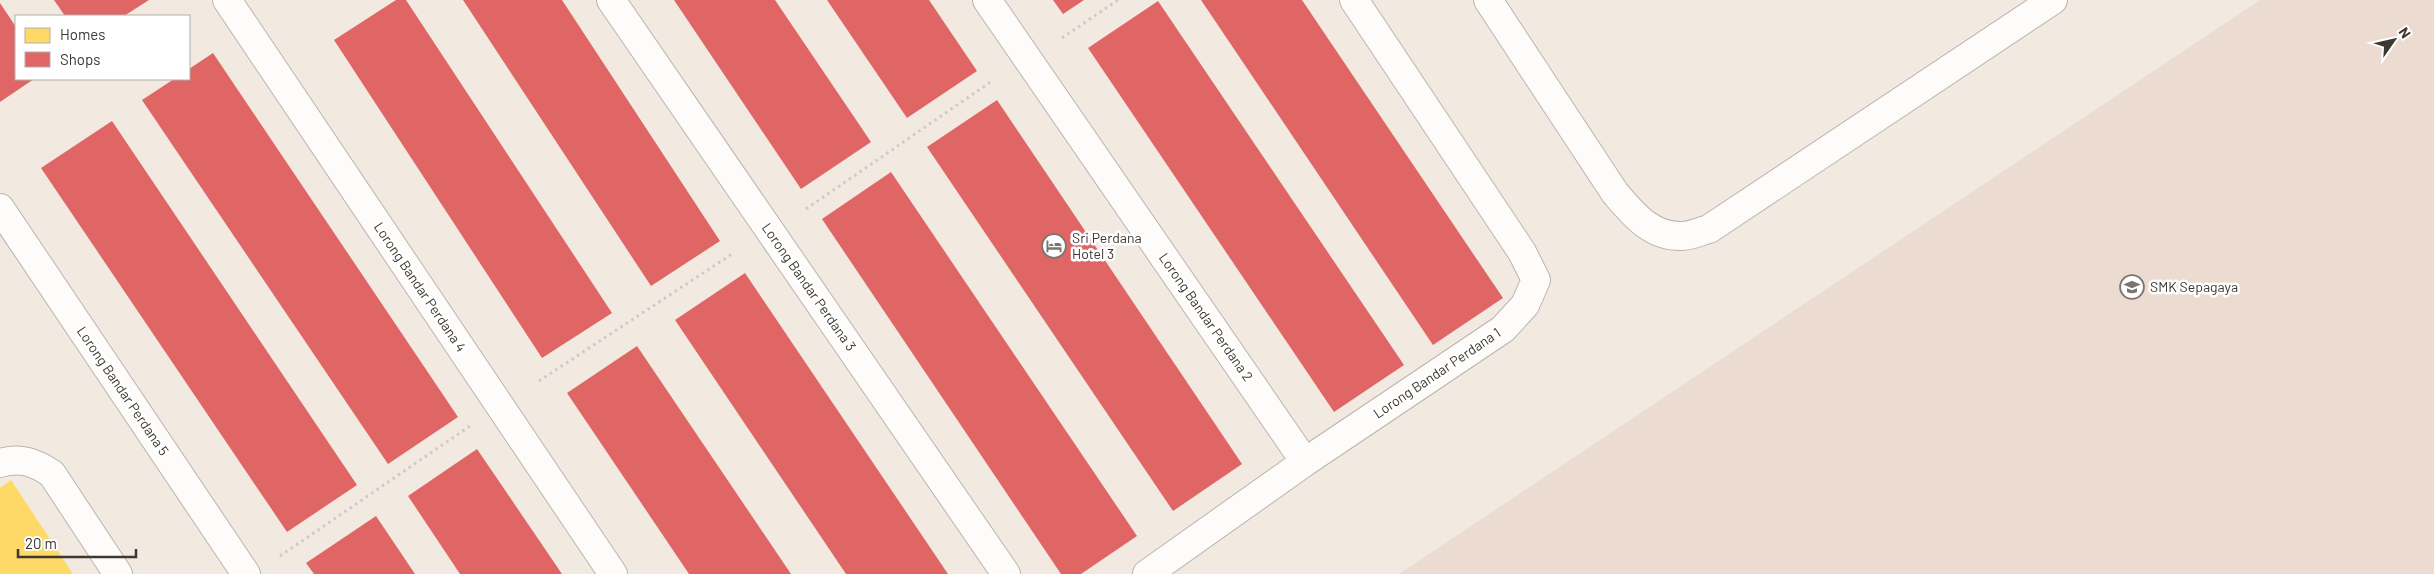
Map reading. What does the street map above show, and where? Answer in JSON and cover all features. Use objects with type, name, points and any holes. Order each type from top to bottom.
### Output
[{"type":"street","name":"Lorong Bandar Perdana 4","points":[[226,0],[613,574]]},
{"type":"street","name":"Lorong Bandar Perdana 3","points":[[611,0],[1006,574]]},
{"type":"street","name":"Lorong Bandar Perdana 2","points":[[987,0],[1305,462]]},
{"type":"street","name":"Lorong Bandar Perdana 1","points":[[1147,574],[1305,462],[1503,329],[1525,305],[1536,280],[1522,252],[1354,0]]},
{"type":"street","points":[[1488,0],[1616,193],[1638,220],[1661,233],[1683,236],[1709,229],[2037,4]]},
{"type":"street","name":"Lorong Bandar Perdana 5","points":[[0,208],[246,574]]},
{"type":"street","points":[[0,463],[12,460],[36,463],[52,474],[118,574]]},
{"type":"path","points":[[1062,38],[1118,0]]},
{"type":"path","points":[[806,209],[992,81]]},
{"type":"path","points":[[539,381],[732,254]]},
{"type":"path","points":[[280,556],[470,426]]},
{"type":"shaded area","name":"SMK Sepagaya","points":[[2260,0],[2434,0],[2434,574],[1399,574]]},
{"type":"building: Homes","points":[[11,480],[73,574],[0,574],[0,488]]},
{"type":"building: Shops","points":[[54,0],[149,0],[126,15],[64,15]]},
{"type":"building: Shops","points":[[396,0],[406,0],[612,313],[542,358],[334,40]]},
{"type":"building: Shops","points":[[463,0],[562,0],[720,241],[651,286]]},
{"type":"building: Shops","points":[[674,0],[775,0],[871,142],[801,189]]},
{"type":"building: Shops","points":[[827,0],[929,0],[977,71],[907,118]]},
{"type":"building: Shops","points":[[1053,0],[1084,0],[1063,14]]},
{"type":"building: Shops","points":[[1201,0],[1302,0],[1503,298],[1433,345]]},
{"type":"building: Shops","points":[[1158,1],[1404,365],[1334,412],[1088,48]]},
{"type":"building: Shops","points":[[0,3],[15,26],[15,80],[33,80],[0,102]]},
{"type":"building: Shops","points":[[213,53],[458,417],[388,464],[142,100],[172,80],[190,80],[190,68]]},
{"type":"building: Shops","points":[[997,100],[1242,464],[1173,511],[927,147]]},
{"type":"building: Shops","points":[[112,121],[357,485],[287,532],[41,168]]},
{"type":"building: Shops","points":[[891,172],[1137,536],[1081,574],[1061,574],[822,219]]},
{"type":"building: Shops","points":[[745,273],[948,574],[846,574],[675,320]]},
{"type":"building: Shops","points":[[637,346],[791,574],[689,574],[567,393]]},
{"type":"building: Shops","points":[[477,449],[562,574],[460,574],[408,496]]},
{"type":"building: Shops","points":[[376,516],[415,574],[314,574],[306,563]]},
{"type":"place","name":"Sri Perdana Hotel 3","points":[[1054,246]]},
{"type":"place","name":"SMK Sepagaya","points":[[2132,287]]}]
